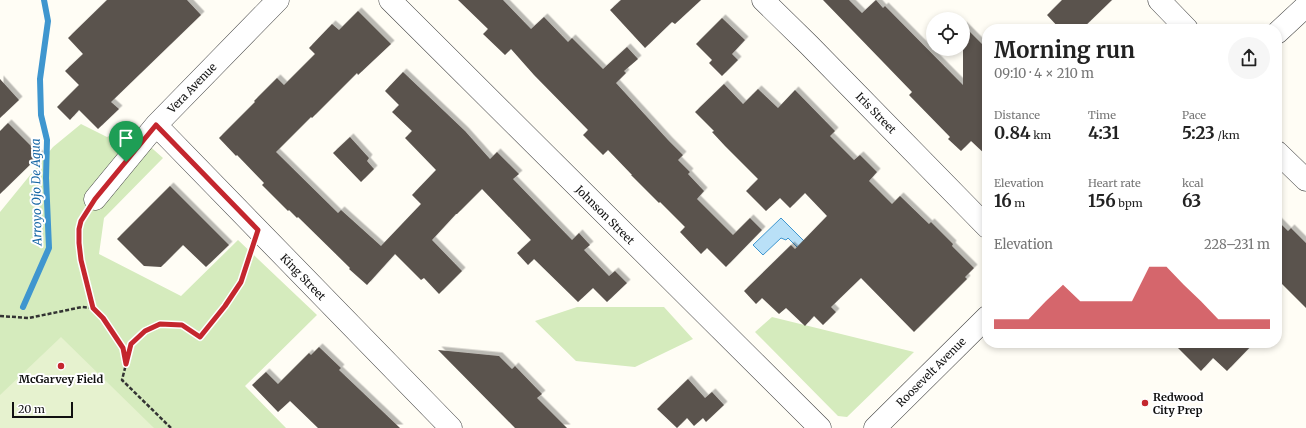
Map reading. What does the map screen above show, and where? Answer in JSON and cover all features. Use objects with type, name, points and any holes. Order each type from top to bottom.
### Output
[{"type":"street","name":"Vera Avenue","points":[[95,199],[156,125],[278,0]]},
{"type":"street","name":"Johnson Street","points":[[390,0],[820,428]]},
{"type":"street","name":"Iris Street","points":[[763,0],[982,222]]},
{"type":"street","points":[[1159,0],[1182,24]]},
{"type":"street","points":[[1282,28],[1306,6]]},
{"type":"street","name":"King Street","points":[[156,125],[450,428]]},
{"type":"street","points":[[1282,157],[1306,180]]},
{"type":"street","name":"Roosevelt Avenue","points":[[875,428],[982,322]]},
{"type":"path","points":[[95,199],[81,221],[79,229],[81,260],[93,308],[103,318],[123,348],[126,364]]},
{"type":"path","points":[[171,428],[122,380],[131,344],[145,331],[160,324],[182,325],[200,337],[225,306],[241,282],[258,230]]},
{"type":"path","points":[[0,316],[29,318],[82,307],[93,308]]},
{"type":"green space","points":[[81,124],[107,137],[128,127],[163,158],[104,218],[99,254],[181,296],[238,240],[317,315],[245,386],[286,428],[0,428],[0,212],[53,147]]},
{"type":"green space","points":[[577,307],[664,307],[693,339],[635,367],[576,361],[535,321]]},
{"type":"green space","points":[[772,317],[914,352],[847,417],[838,416],[755,332]]},
{"type":"green space","name":"McGarvey Field","points":[[61,337],[154,428],[0,428],[0,395]]},
{"type":"water","points":[[781,218],[805,242],[798,248],[788,238],[786,240],[781,238],[763,255],[753,245]]},
{"type":"building","points":[[107,0],[187,0],[201,15],[111,102],[119,109],[98,129],[79,110],[70,120],[57,107],[79,85],[65,71],[83,54],[68,38]]},
{"type":"building","points":[[458,0],[503,0],[531,29],[544,17],[568,42],[572,38],[603,69],[627,47],[638,59],[624,71],[626,73],[616,83],[683,155],[678,160],[690,172],[688,174],[704,191],[697,199],[733,235],[750,218],[762,230],[726,267],[707,248],[701,254],[680,232],[685,227],[631,175],[608,150],[603,155],[583,135],[588,130],[534,75],[511,49],[505,55],[483,34],[488,29]]},
{"type":"building","points":[[621,0],[701,0],[675,24],[672,22],[645,48],[610,10]]},
{"type":"building","points":[[823,0],[849,0],[862,13],[876,0],[883,8],[885,6],[926,48],[926,56],[934,56],[963,85],[963,56],[970,56],[970,32],[982,44],[982,151],[971,141],[961,151],[948,139],[950,137],[909,95],[912,92]]},
{"type":"building","points":[[1062,0],[1112,0],[1087,24],[1055,24],[1047,15]]},
{"type":"building","points":[[358,11],[391,44],[358,75],[357,73],[276,152],[338,213],[341,210],[381,246],[421,204],[412,195],[436,170],[405,138],[412,131],[392,112],[399,105],[385,91],[403,72],[465,131],[490,159],[497,152],[519,174],[513,179],[572,240],[579,233],[590,245],[584,250],[609,276],[615,271],[627,283],[607,302],[593,288],[578,302],[534,259],[528,265],[517,253],[531,240],[482,189],[432,240],[462,271],[439,294],[424,278],[421,280],[395,254],[367,285],[349,269],[350,268],[298,217],[297,218],[289,210],[288,211],[262,185],[264,183],[219,138],[277,78],[284,85],[315,54],[309,48],[332,24],[339,30]]},
{"type":"building","points":[[722,18],[745,40],[732,54],[738,60],[722,76],[709,63],[712,60],[696,44]]},
{"type":"building","points":[[0,79],[19,100],[0,118]]},
{"type":"building","points":[[724,84],[743,104],[758,89],[778,108],[795,90],[835,131],[830,136],[854,160],[860,155],[877,172],[869,181],[892,204],[900,196],[929,224],[931,222],[974,268],[965,277],[967,279],[914,332],[861,278],[831,307],[836,312],[823,325],[814,316],[805,326],[786,308],[779,314],[762,298],[756,304],[744,291],[791,245],[795,249],[827,216],[805,193],[790,208],[780,198],[766,211],[746,191],[758,179],[725,146],[712,132],[714,131],[695,112]]},
{"type":"building","points":[[8,123],[40,155],[0,194],[0,131]]},
{"type":"building","points":[[350,137],[369,158],[367,161],[374,169],[361,182],[333,153]]},
{"type":"building","points":[[170,186],[229,245],[206,267],[183,245],[161,267],[144,266],[117,239]]},
{"type":"building","points":[[1282,225],[1288,231],[1291,228],[1306,243],[1306,308],[1282,284]]},
{"type":"building","points":[[319,347],[341,368],[339,370],[400,428],[318,428],[290,401],[278,412],[252,385],[266,372],[278,384],[309,353],[311,355]]},
{"type":"building","points":[[1178,348],[1249,348],[1227,371],[1213,358],[1201,371]]},
{"type":"building","points":[[438,350],[499,356],[512,369],[515,366],[542,394],[537,398],[567,428],[515,428]]},
{"type":"building","points":[[688,379],[705,398],[712,392],[724,405],[706,422],[703,418],[694,426],[687,418],[677,428],[657,409]]},
{"type":"waterway","name":"Arroyo Ojo De Agua","points":[[23,307],[49,248],[46,178],[47,140],[41,115],[40,79],[48,21],[44,0]]},
{"type":"place","name":"McGarvey Field","points":[[61,366]]},
{"type":"place","name":"Redwood City Prep","points":[[1145,403]]},
{"type":"route","points":[[156,125],[258,230],[241,282],[225,306],[200,337],[182,325],[160,324],[145,331],[131,344],[126,364],[123,348],[103,318],[93,308],[81,260],[79,229],[81,221],[95,199],[126,162],[156,125]]}]
